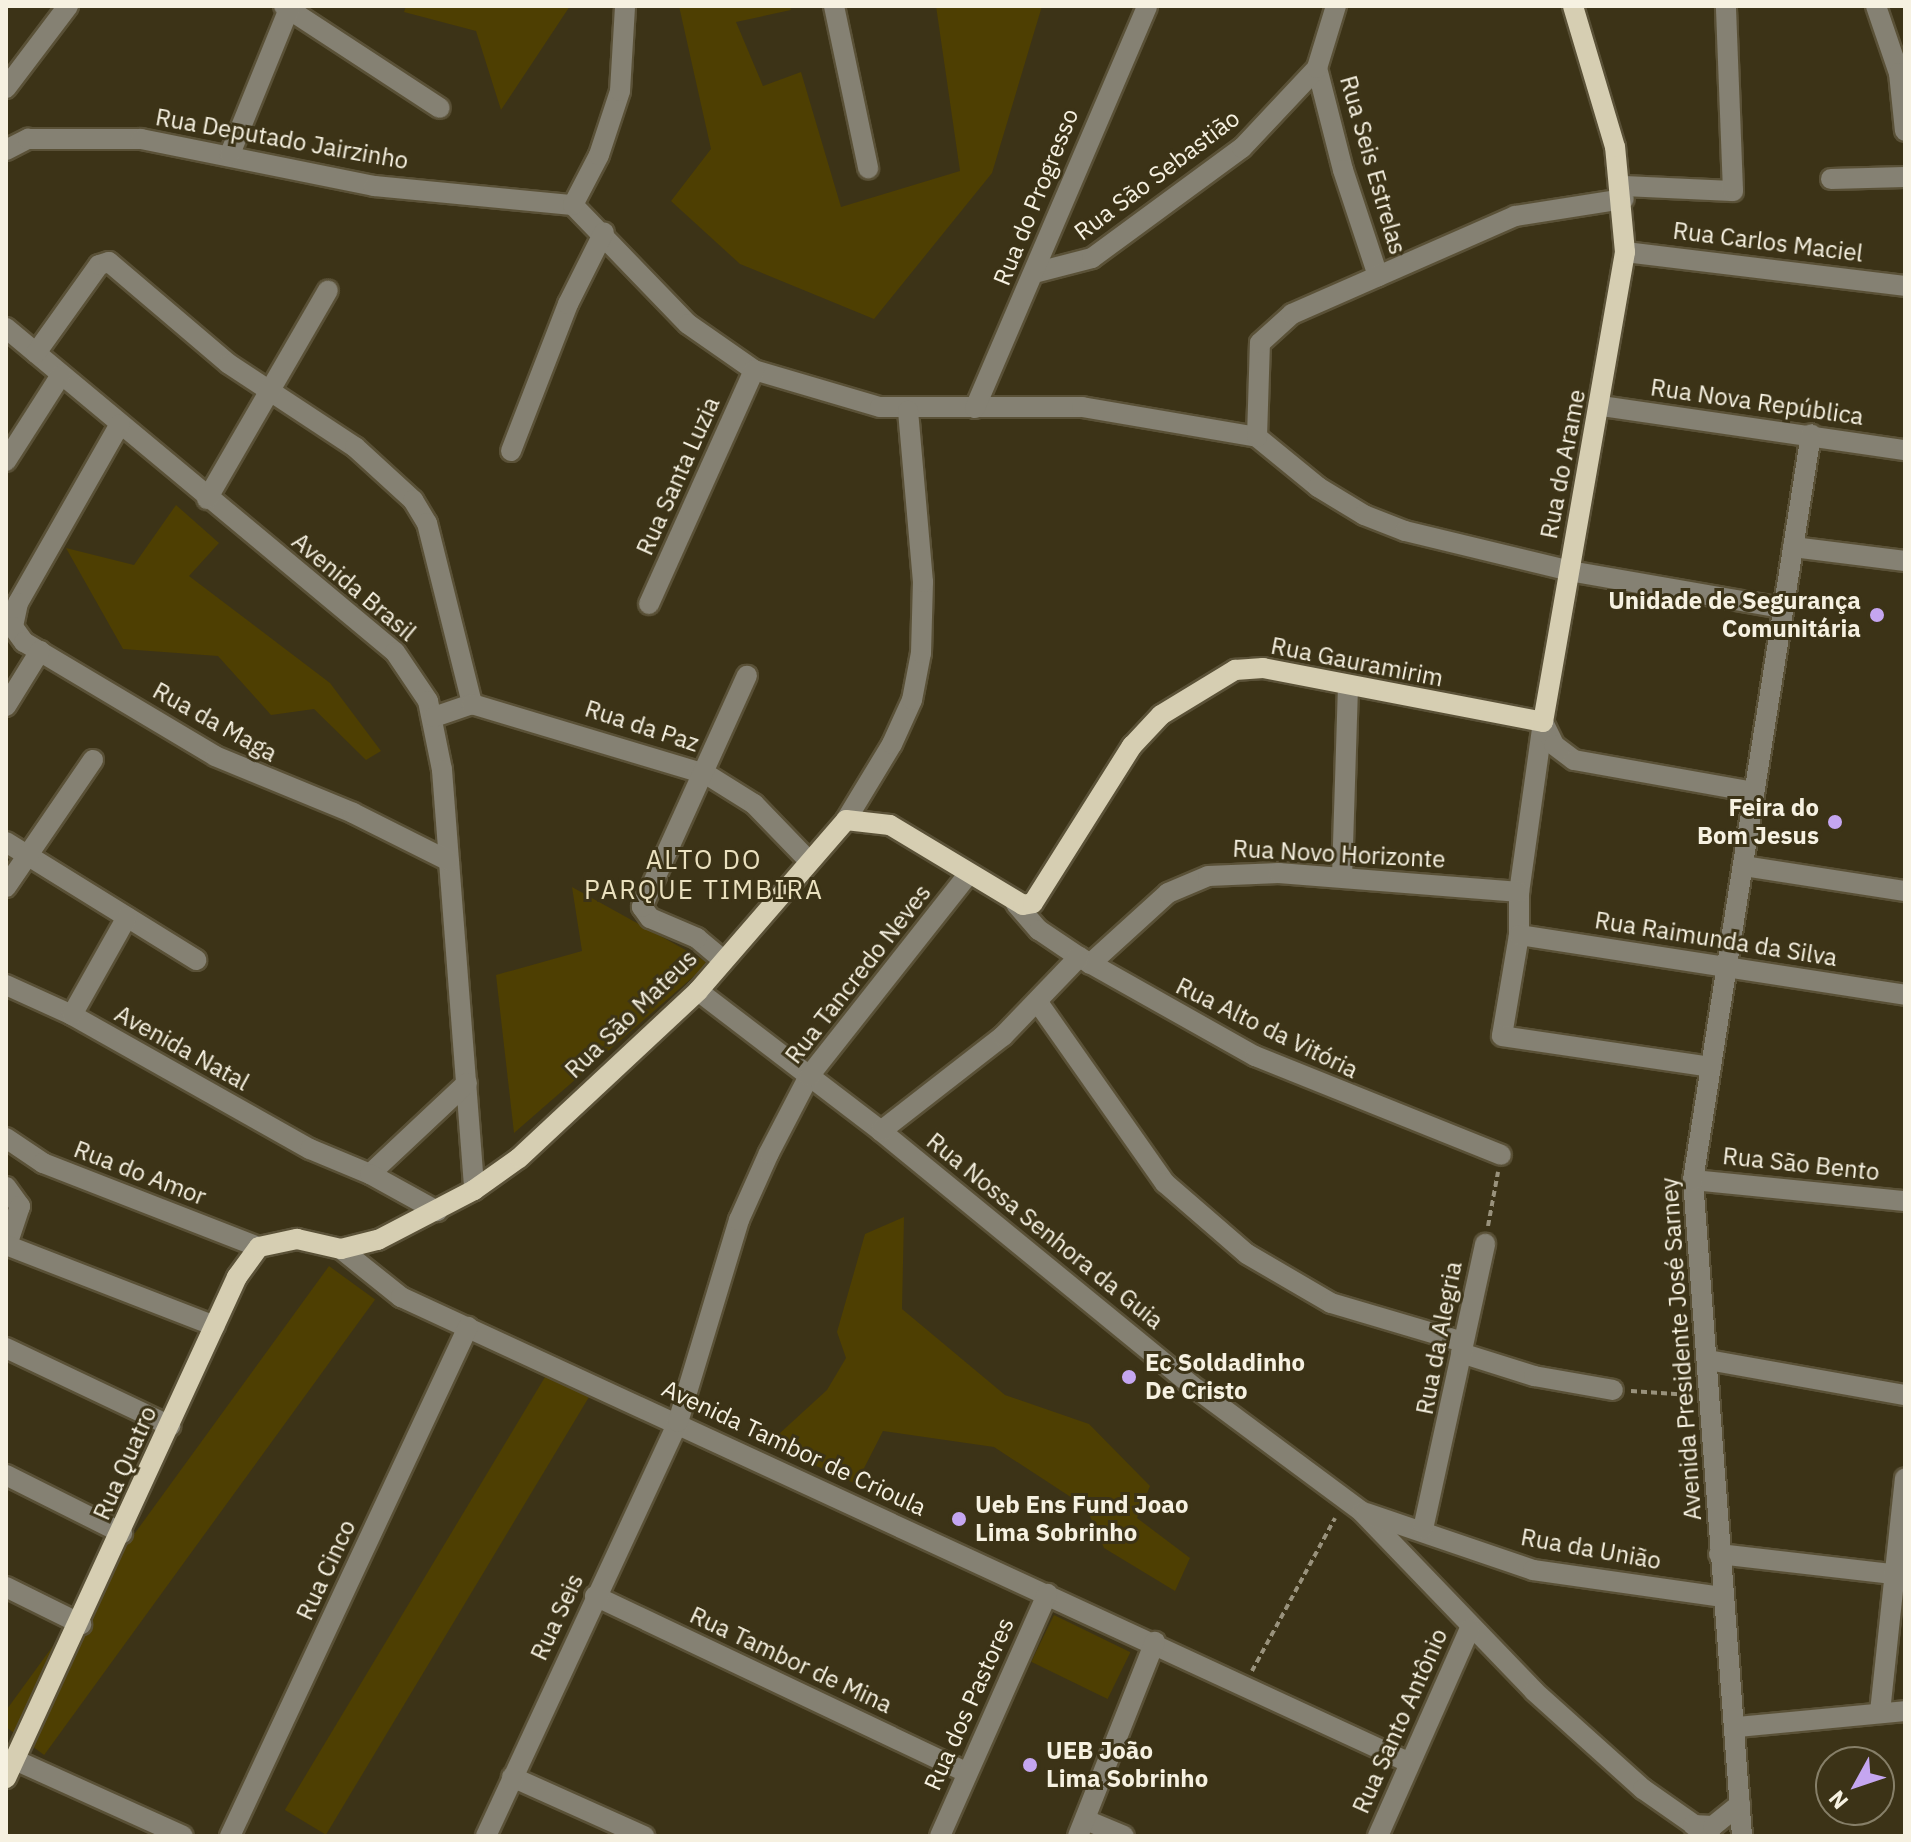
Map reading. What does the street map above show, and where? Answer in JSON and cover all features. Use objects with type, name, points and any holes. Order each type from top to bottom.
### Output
[{"type":"main road","name":"Rua do Arame","points":[[1543,722],[1602,406],[1625,252],[1623,193],[1573,6]]},
{"type":"main road","name":"Rua Gauramirim","points":[[1026,908],[1132,746],[1161,715],[1206,684],[1235,670],[1263,668],[1348,687],[1543,722]]},
{"type":"main road","name":"Rua São Mateus","points":[[341,1249],[400,1232],[474,1190],[519,1158],[698,991],[808,860],[846,820]]},
{"type":"main road","name":"Rua Alto da Vitória","points":[[846,820],[890,825],[1026,908]]},
{"type":"main road","points":[[259,1247],[297,1239],[341,1249]]},
{"type":"main road","name":"Rua Quatro","points":[[10,1769],[81,1624],[237,1277],[259,1247]]},
{"type":"street","points":[[6,88],[68,6]]},
{"type":"street","points":[[625,6],[620,91],[599,155],[573,205],[604,232],[688,324],[754,370],[854,403],[908,411],[1038,404],[1127,411],[1257,437],[1318,487],[1364,515],[1570,571],[1783,608]]},
{"type":"street","points":[[834,6],[868,168]]},
{"type":"street","name":"Rua do Progresso","points":[[975,408],[1034,273],[1116,68],[1147,6]]},
{"type":"street","name":"Rua São Sebastião","points":[[1034,273],[1077,266],[1155,215],[1251,140],[1317,68],[1336,6]]},
{"type":"street","points":[[1257,437],[1257,356],[1265,335],[1292,314],[1515,216],[1623,193],[1733,191],[1726,6]]},
{"type":"street","points":[[1876,6],[1902,73],[1905,131]]},
{"type":"street","points":[[230,154],[288,7],[440,108]]},
{"type":"street","name":"Rua Seis Estrelas","points":[[1317,68],[1343,170],[1378,276]]},
{"type":"street","name":"Rua Deputado Jairzinho","points":[[6,150],[28,139],[141,139],[230,154],[374,186],[573,205]]},
{"type":"street","points":[[1831,179],[1905,177]]},
{"type":"street","points":[[511,451],[568,304],[604,232]]},
{"type":"street","name":"Rua Carlos Maciel","points":[[1625,252],[1905,286]]},
{"type":"street","points":[[36,353],[107,261],[272,394],[355,447],[421,511],[472,704],[434,717]]},
{"type":"street","points":[[207,499],[272,394],[328,290]]},
{"type":"street","name":"Avenida Brasil","points":[[6,328],[207,499],[395,652],[412,672],[434,717],[449,861],[474,1190]]},
{"type":"street","name":"Rua Santa Luzia","points":[[649,604],[754,370]]},
{"type":"street","points":[[6,461],[61,375]]},
{"type":"street","name":"Rua Nova República","points":[[1602,406],[1905,450]]},
{"type":"street","name":"Rua São Mateus","points":[[846,820],[897,733],[912,700],[921,653],[923,582],[908,411]]},
{"type":"street","name":"Rua da Maga","points":[[120,424],[18,603],[13,627],[40,651],[215,756],[353,813],[449,861]]},
{"type":"street","name":"Avenida Presidente José Sarney","points":[[1742,1836],[1737,1727],[1719,1554],[1708,1360],[1693,1180],[1811,434]]},
{"type":"street","points":[[1793,547],[1905,561]]},
{"type":"street","points":[[6,706],[40,651]]},
{"type":"street","points":[[723,960],[697,938],[642,911],[706,774],[747,676]]},
{"type":"street","points":[[1342,877],[1348,687]]},
{"type":"street","name":"Rua da Paz","points":[[472,704],[706,774],[754,804],[808,860]]},
{"type":"street","points":[[1543,722],[1554,745],[1574,760],[1754,792]]},
{"type":"street","name":"Rua do Arame","points":[[1519,935],[1519,892],[1543,722]]},
{"type":"street","points":[[6,887],[93,760]]},
{"type":"street","points":[[6,842],[196,960]]},
{"type":"street","points":[[1743,866],[1905,891]]},
{"type":"street","name":"Rua Tancredo Neves","points":[[678,1422],[739,1220],[809,1076],[968,875]]},
{"type":"street","name":"Rua Novo Horizonte","points":[[881,1131],[1039,1004],[1084,960],[1168,893],[1208,876],[1342,877],[1519,892]]},
{"type":"street","name":"Rua Alto da Vitória","points":[[1026,908],[1084,960],[1255,1056],[1501,1155]]},
{"type":"street","points":[[72,1015],[127,917]]},
{"type":"street","points":[[1519,935],[1502,1036],[1711,1067]]},
{"type":"street","name":"Rua Raimunda da Silva","points":[[1519,935],[1726,968],[1905,992]]},
{"type":"street","name":"Avenida Natal","points":[[6,985],[72,1015],[310,1149],[370,1174],[437,1211]]},
{"type":"street","name":"Rua Nossa Senhora da Guia","points":[[698,991],[881,1131],[1198,1390],[1354,1506],[1470,1628],[1643,1789],[1701,1830]]},
{"type":"street","points":[[1039,1004],[1165,1183],[1247,1254],[1331,1303],[1462,1347],[1534,1376],[1613,1390]]},
{"type":"street","points":[[370,1174],[467,1083]]},
{"type":"street","name":"Rua do Amor","points":[[6,1138],[43,1163],[259,1247]]},
{"type":"street","name":"Rua São Bento","points":[[1693,1180],[1905,1201]]},
{"type":"street","points":[[6,1187],[20,1206],[6,1245],[215,1326]]},
{"type":"street","name":"Rua da Alegria","points":[[1423,1529],[1485,1244]]},
{"type":"street","name":"Avenida Tambor de Crioula","points":[[341,1249],[401,1297],[1155,1642],[1408,1762]]},
{"type":"street","name":"Rua Cinco","points":[[230,1836],[468,1327]]},
{"type":"street","points":[[6,1348],[170,1426]]},
{"type":"street","points":[[1708,1360],[1905,1395]]},
{"type":"street","name":"Rua Seis","points":[[486,1836],[678,1422]]},
{"type":"street","points":[[6,1475],[122,1533]]},
{"type":"street","points":[[1880,1712],[1905,1478]]},
{"type":"street","name":"Rua da União","points":[[1354,1506],[1533,1570],[1723,1597]]},
{"type":"street","points":[[1719,1554],[1895,1587]]},
{"type":"street","points":[[6,1587],[81,1624]]},
{"type":"street","name":"Rua dos Pastores","points":[[940,1836],[964,1771],[1047,1594]]},
{"type":"street","name":"Rua Tambor de Mina","points":[[595,1596],[964,1771]]},
{"type":"street","name":"Rua Santo Antônio","points":[[1378,1836],[1408,1762],[1470,1628]]},
{"type":"street","points":[[1124,1836],[1082,1828],[1155,1642]]},
{"type":"street","points":[[1737,1727],[1905,1711]]},
{"type":"street","points":[[10,1769],[183,1836]]},
{"type":"street","points":[[512,1777],[644,1836]]},
{"type":"street","points":[[1701,1830],[1713,1826],[1740,1804]]},
{"type":"path","name":"Rua da Alegria","points":[[1485,1244],[1501,1155]]},
{"type":"path","points":[[1613,1390],[1710,1396]]},
{"type":"path","points":[[1245,1684],[1354,1506]]},
{"type":"shaded area","points":[[406,6],[570,6],[501,110],[476,31],[404,12]]},
{"type":"shaded area","points":[[679,6],[790,6],[791,10],[736,22],[763,86],[801,72],[841,207],[960,171],[936,6],[1042,6],[992,173],[874,319],[740,264],[671,201],[711,149]]},
{"type":"shaded area","points":[[176,505],[219,543],[189,576],[330,683],[381,751],[366,760],[314,709],[271,715],[218,656],[123,649],[66,548],[134,565]]},
{"type":"shaded area","points":[[572,887],[709,963],[514,1133],[496,975],[582,951]]},
{"type":"shaded area","points":[[904,1217],[902,1309],[1005,1395],[1089,1424],[1150,1486],[1137,1518],[1190,1558],[1175,1591],[1104,1548],[1086,1507],[994,1447],[883,1431],[856,1484],[768,1444],[827,1390],[846,1358],[837,1332],[865,1234]]},
{"type":"shaded area","points":[[329,1266],[375,1300],[44,1755],[6,1727],[6,1711]]},
{"type":"shaded area","points":[[548,1372],[589,1397],[326,1835],[285,1810]]},
{"type":"shaded area","points":[[1054,1615],[1130,1652],[1108,1699],[1031,1662]]},
{"type":"place","name":"Unidade de Segurança Comunitária","points":[[1877,615]]},
{"type":"place","name":"Feira do Bom Jesus","points":[[1835,822]]},
{"type":"place","name":"Ec Soldadinho De Cristo","points":[[1129,1377]]},
{"type":"place","name":"Ueb Ens Fund Joao Lima Sobrinho","points":[[959,1519]]},
{"type":"place","name":"UEB João Lima Sobrinho","points":[[1030,1765]]},
{"type":"district","name":"ALTO DO PARQUE TIMBIRA","points":[[704,875]]}]
